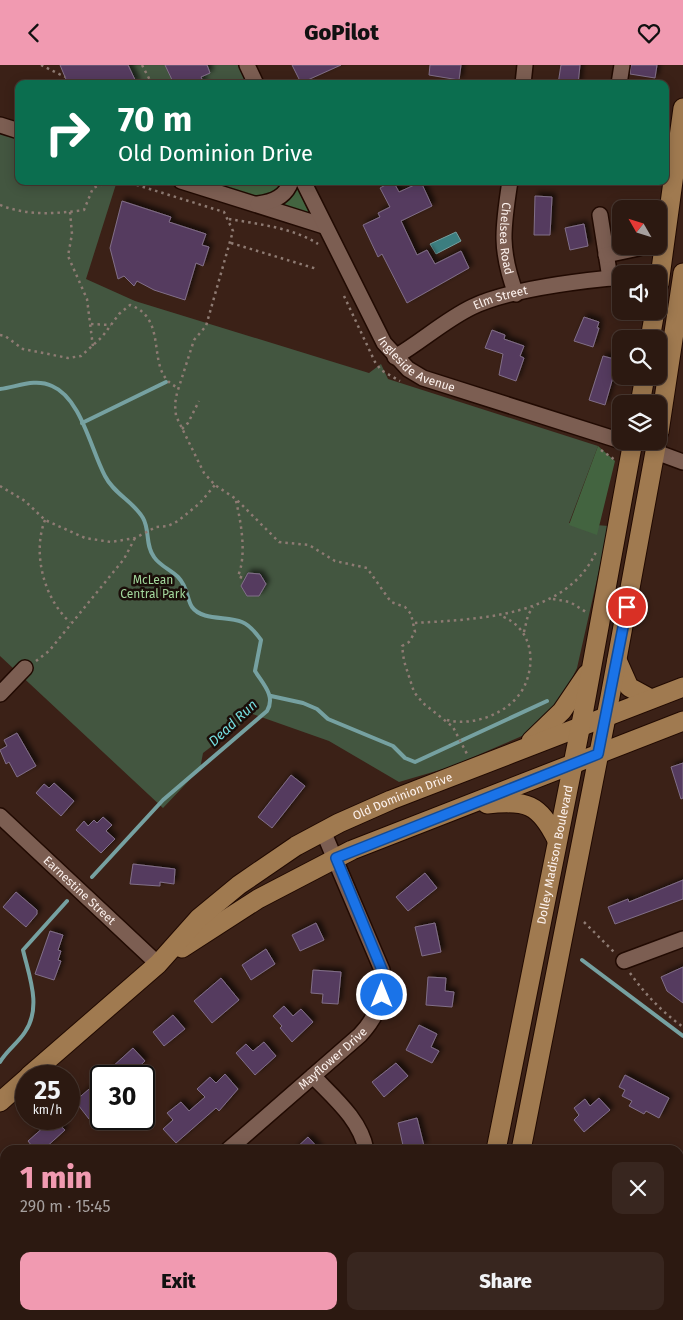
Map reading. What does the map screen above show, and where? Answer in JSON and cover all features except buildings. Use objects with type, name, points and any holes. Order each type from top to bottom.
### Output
[{"type":"main road","points":[[661,265],[683,108]]},
{"type":"main road","points":[[664,395],[683,273]]},
{"type":"main road","name":"Dolley Madison Boulevard","points":[[497,1145],[556,840],[637,450]]},
{"type":"main road","name":"Dolley Madison Boulevard","points":[[522,1145],[646,507],[638,450]]},
{"type":"main road","points":[[617,660],[629,687],[651,699]]},
{"type":"main road","points":[[521,750],[562,711],[592,664]]},
{"type":"main road","name":"Old Dominion Drive","points":[[42,1065],[158,964],[199,919],[281,855],[324,831],[391,800],[683,687]]},
{"type":"main road","name":"Old Dominion Drive","points":[[158,964],[239,910],[336,858],[683,721]]},
{"type":"main road","points":[[466,806],[510,801],[528,805],[543,816],[556,840]]},
{"type":"main road","name":"Old Dominion Drive","points":[[0,1102],[15,1089]]},
{"type":"street","points":[[247,65],[254,80]]},
{"type":"street","points":[[523,80],[525,65]]},
{"type":"street","points":[[620,80],[622,65]]},
{"type":"street","points":[[0,125],[15,130]]},
{"type":"street","points":[[195,185],[324,226]]},
{"type":"street","points":[[255,204],[276,199],[284,193],[289,185]]},
{"type":"street","name":"Ingleside Avenue","points":[[304,185],[376,329],[395,357],[423,378],[612,435]]},
{"type":"street","name":"Chelsea Road","points":[[509,185],[504,221],[503,251],[506,267],[516,294]]},
{"type":"street","points":[[600,215],[606,255],[612,270]]},
{"type":"street","points":[[606,255],[612,254]]},
{"type":"street","name":"Elm Street","points":[[395,357],[470,308],[489,300],[612,278]]},
{"type":"street","name":"Ingleside Avenue","points":[[655,450],[683,462]]},
{"type":"street","points":[[0,694],[25,668]]},
{"type":"street","name":"Earnestine Street","points":[[0,817],[158,964]]},
{"type":"street","name":"Mayflower Drive","points":[[234,1145],[366,1028],[380,1003],[383,986],[380,962],[324,831]]},
{"type":"street","points":[[624,961],[683,939]]},
{"type":"street","points":[[313,1076],[354,1122],[364,1145]]},
{"type":"path","points":[[42,65],[65,77]]},
{"type":"path","points":[[142,65],[150,80]]},
{"type":"path","points":[[0,205],[15,211],[36,214],[84,210],[93,188],[101,185]]},
{"type":"path","points":[[137,185],[224,212],[234,231],[206,326],[194,339],[175,404],[182,429],[204,473],[215,485],[236,499],[279,542],[310,545],[335,561],[367,568],[391,602],[405,607],[412,614],[415,632],[409,641],[402,646],[408,677],[414,692],[423,703],[446,720],[458,734],[465,751]]},
{"type":"path","points":[[70,212],[72,235],[68,256],[87,299],[93,347]]},
{"type":"path","points":[[229,219],[265,226],[310,239]]},
{"type":"path","points":[[231,243],[317,269]]},
{"type":"path","points":[[0,335],[6,336],[23,349],[58,357],[81,356],[93,347],[124,308],[130,305],[144,312],[156,337],[161,374],[171,385],[179,388]]},
{"type":"path","points":[[91,324],[111,325]]},
{"type":"path","points":[[182,429],[188,423],[199,401]]},
{"type":"path","points":[[0,486],[24,501],[45,520],[85,538],[111,543],[135,538],[156,527],[168,526],[178,521],[200,503],[215,485]]},
{"type":"path","points":[[236,499],[242,548],[242,569],[238,576],[245,579]]},
{"type":"path","points":[[45,520],[40,533],[40,549],[47,590],[53,604],[70,622]]},
{"type":"path","points":[[25,668],[48,651],[70,622],[124,559],[135,538]]},
{"type":"path","points":[[415,623],[500,616],[534,606],[551,599],[580,573],[597,550]]},
{"type":"path","points":[[551,599],[570,602],[581,610],[594,614]]},
{"type":"path","points":[[524,632],[528,615],[534,606]]},
{"type":"path","points":[[446,720],[460,723],[485,718],[507,705],[524,687],[530,663],[528,644],[524,632],[511,620],[500,616]]},
{"type":"path","points":[[584,922],[624,961],[641,988],[668,1016],[683,1027]]},
{"type":"green space","points":[[105,65],[239,65],[246,80],[113,80]]},
{"type":"green space","name":"McLean Central Park","points":[[0,127],[15,133],[15,185],[116,185],[86,279],[135,301],[369,373],[381,364],[388,379],[598,446],[569,523],[609,526],[577,668],[550,724],[450,767],[399,782],[329,741],[250,713],[241,724],[203,753],[200,769],[163,808],[0,656]]},
{"type":"green space","points":[[206,185],[296,185],[314,223]]},
{"type":"green space","points":[[598,446],[615,461],[597,535],[569,525]]},
{"type":"water","points":[[456,232],[461,241],[436,254],[430,244]]},
{"type":"waterway","points":[[82,423],[166,382]]},
{"type":"waterway","name":"Dead Run","points":[[0,389],[39,383],[52,386],[62,392],[71,401],[78,413],[105,476],[118,493],[143,518],[151,552],[159,563],[181,581],[192,607],[196,611],[208,616],[245,623],[253,629],[261,640],[255,671],[265,685],[269,695],[270,700],[267,711],[163,800],[92,877]]},
{"type":"waterway","points":[[271,696],[303,703],[317,709],[328,719],[393,746],[405,758],[415,762],[547,701]]},
{"type":"waterway","name":"Dead Run","points":[[0,1062],[25,1032],[33,1012],[33,991],[23,950],[67,901]]},
{"type":"waterway","points":[[582,960],[683,1036]]},
{"type":"route","points":[[382,995],[383,978],[380,962],[336,858],[598,754],[627,607]]}]
